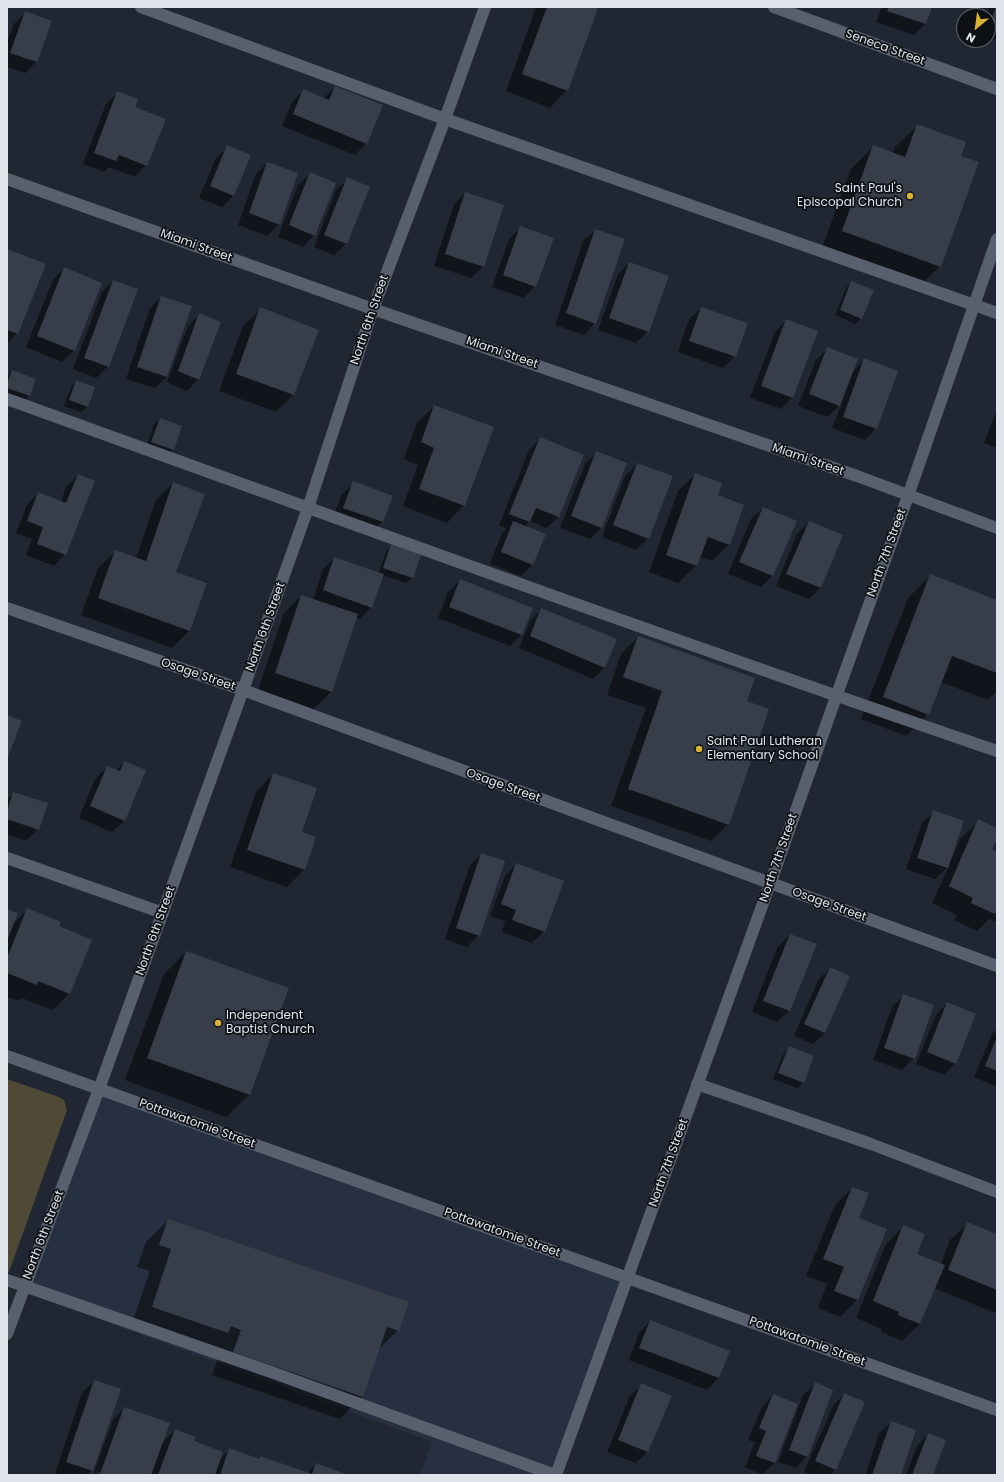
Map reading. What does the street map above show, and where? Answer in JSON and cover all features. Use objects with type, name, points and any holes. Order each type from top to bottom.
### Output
[{"type":"street","points":[[141,7],[445,119],[997,313]]},
{"type":"street","name":"North 6th Street","points":[[7,1334],[163,913],[308,508],[373,309],[445,119],[485,7]]},
{"type":"street","name":"Seneca Street","points":[[774,7],[997,88]]},
{"type":"street","name":"Miami Street","points":[[7,179],[373,309],[857,476],[997,528]]},
{"type":"street","name":"North 7th Street","points":[[556,1475],[770,884],[908,496],[997,239]]},
{"type":"street","points":[[7,399],[836,697],[997,751]]},
{"type":"street","name":"Osage Street","points":[[7,608],[243,690],[997,966]]},
{"type":"street","points":[[7,858],[163,913]]},
{"type":"street","name":"Pottawatomie Street","points":[[7,1056],[997,1410]]},
{"type":"street","points":[[698,1084],[871,1144],[997,1192]]},
{"type":"street","points":[[7,1280],[272,1372],[556,1475]]},
{"type":"shaded area","points":[[7,1079],[59,1097],[64,1100],[67,1110],[9,1272],[7,1271]]},
{"type":"shaded area","points":[[99,1089],[627,1277],[556,1475],[420,1475],[432,1442],[23,1291]]},
{"type":"building","points":[[547,7],[598,8],[568,91],[522,74]]},
{"type":"building","points":[[889,7],[932,7],[926,24],[887,11]]},
{"type":"building","points":[[997,7],[997,25],[996,25],[996,8]]},
{"type":"building","points":[[25,11],[52,21],[37,62],[10,53]]},
{"type":"building","points":[[335,86],[383,105],[367,144],[293,114],[303,89],[329,100]]},
{"type":"building","points":[[117,91],[138,99],[135,107],[166,119],[147,166],[119,155],[116,161],[94,153]]},
{"type":"building","name":"Saint Paul's Episcopal Church","points":[[917,124],[966,142],[961,156],[979,162],[941,267],[842,231],[873,145],[905,157]]},
{"type":"building","points":[[227,145],[251,155],[234,196],[210,186]]},
{"type":"building","points":[[267,162],[298,173],[280,225],[249,213]]},
{"type":"building","points":[[310,172],[336,183],[315,236],[289,225]]},
{"type":"building","points":[[347,177],[370,187],[347,244],[324,235]]},
{"type":"building","points":[[465,192],[504,205],[484,267],[445,254]]},
{"type":"building","points":[[520,226],[554,238],[536,287],[503,275]]},
{"type":"building","points":[[595,229],[625,239],[596,324],[566,313]]},
{"type":"building","points":[[7,249],[46,264],[18,334],[7,330]]},
{"type":"building","points":[[629,262],[669,276],[649,332],[609,318]]},
{"type":"building","points":[[64,267],[102,283],[75,351],[37,336]]},
{"type":"building","points":[[113,280],[138,289],[109,367],[84,358]]},
{"type":"building","points":[[851,281],[874,290],[862,319],[840,310]]},
{"type":"building","points":[[161,296],[192,306],[167,377],[137,367]]},
{"type":"building","points":[[260,307],[319,330],[294,395],[236,374]]},
{"type":"building","points":[[701,307],[748,323],[736,357],[689,341]]},
{"type":"building","points":[[199,313],[221,322],[199,380],[178,371]]},
{"type":"building","points":[[786,319],[818,331],[793,398],[761,386]]},
{"type":"building","points":[[827,347],[858,359],[840,406],[809,394]]},
{"type":"building","points":[[864,358],[898,371],[877,429],[843,417]]},
{"type":"building","points":[[12,370],[36,379],[30,396],[7,388]]},
{"type":"building","points":[[76,380],[95,387],[88,407],[69,400]]},
{"type":"building","points":[[434,405],[494,427],[465,506],[419,489],[434,448],[421,442]]},
{"type":"building","points":[[160,418],[182,426],[174,450],[151,442]]},
{"type":"building","points":[[540,437],[584,455],[559,517],[536,508],[530,522],[509,514]]},
{"type":"building","points":[[596,451],[627,463],[602,528],[571,516]]},
{"type":"building","points":[[637,463],[673,476],[649,539],[613,525]]},
{"type":"building","points":[[695,473],[722,483],[718,495],[744,505],[730,545],[708,537],[697,566],[666,555]]},
{"type":"building","points":[[78,474],[95,481],[66,555],[37,544],[43,527],[27,521],[38,492],[66,503]]},
{"type":"building","points":[[353,481],[393,496],[383,522],[343,508]]},
{"type":"building","points":[[173,482],[205,494],[176,572],[207,583],[190,631],[98,598],[115,550],[146,561]]},
{"type":"building","points":[[763,507],[797,521],[773,576],[739,562]]},
{"type":"building","points":[[513,521],[546,534],[533,565],[501,552]]},
{"type":"building","points":[[809,521],[843,535],[821,588],[786,574]]},
{"type":"building","points":[[391,544],[421,555],[413,578],[383,568]]},
{"type":"building","points":[[334,557],[384,574],[372,608],[323,590]]},
{"type":"building","points":[[930,574],[997,600],[997,673],[952,656],[929,715],[883,697]]},
{"type":"building","points":[[460,579],[533,608],[522,635],[449,607]]},
{"type":"building","points":[[301,595],[358,614],[332,692],[275,673]]},
{"type":"building","points":[[541,608],[617,639],[605,668],[530,636]]},
{"type":"building","name":"Saint Paul Lutheran Elementary School","points":[[638,636],[755,678],[747,701],[769,709],[729,825],[628,789],[662,691],[623,677]]},
{"type":"building","points":[[7,715],[22,721],[7,759]]},
{"type":"building","points":[[124,761],[146,770],[125,821],[90,806],[107,766],[120,771]]},
{"type":"building","points":[[273,773],[317,788],[302,832],[316,837],[305,870],[247,850]]},
{"type":"building","points":[[13,792],[48,803],[39,830],[7,819],[7,811]]},
{"type":"building","points":[[933,810],[964,821],[948,868],[917,858]]},
{"type":"building","points":[[978,819],[997,828],[997,839],[992,849],[997,852],[997,908],[995,914],[971,903],[973,898],[949,886]]},
{"type":"building","points":[[481,853],[505,861],[480,936],[456,928]]},
{"type":"building","points":[[516,863],[564,881],[545,932],[512,920],[516,910],[501,904]]},
{"type":"building","points":[[27,908],[61,922],[59,926],[92,940],[70,994],[38,981],[37,985],[7,973],[7,958]]},
{"type":"building","points":[[7,909],[18,913],[7,941]]},
{"type":"building","points":[[790,934],[817,944],[790,1011],[763,1001]]},
{"type":"building","name":"Independent Baptist Church","points":[[186,951],[289,988],[250,1095],[147,1058]]},
{"type":"building","points":[[830,967],[850,976],[825,1033],[804,1024]]},
{"type":"building","points":[[903,994],[934,1005],[915,1059],[884,1048]]},
{"type":"building","points":[[947,1002],[976,1014],[956,1064],[927,1052]]},
{"type":"building","points":[[997,1037],[997,1071],[985,1066]]},
{"type":"building","points":[[789,1046],[814,1056],[804,1083],[778,1073]]},
{"type":"building","points":[[852,1187],[869,1193],[859,1218],[887,1229],[858,1300],[834,1291],[844,1267],[823,1259]]},
{"type":"building","points":[[168,1219],[409,1302],[399,1331],[387,1327],[363,1397],[233,1352],[241,1330],[231,1326],[228,1333],[152,1307],[171,1249],[159,1245]]},
{"type":"building","points":[[967,1222],[997,1234],[997,1290],[948,1270]]},
{"type":"building","points":[[903,1225],[925,1234],[917,1254],[945,1265],[920,1324],[898,1315],[899,1312],[873,1301]]},
{"type":"building","points":[[650,1320],[730,1351],[719,1378],[639,1348]]},
{"type":"building","points":[[94,1380],[121,1389],[93,1471],[66,1462]]},
{"type":"building","points":[[815,1382],[833,1390],[808,1457],[789,1450]]},
{"type":"building","points":[[641,1383],[672,1396],[648,1452],[618,1440]]},
{"type":"building","points":[[844,1393],[865,1402],[836,1470],[815,1461]]},
{"type":"building","points":[[773,1394],[798,1404],[775,1463],[756,1456],[766,1431],[759,1428]]},
{"type":"building","points":[[124,1407],[170,1423],[151,1475],[100,1474]]},
{"type":"building","points":[[891,1421],[916,1430],[901,1475],[872,1475]]},
{"type":"building","points":[[175,1429],[196,1437],[194,1441],[223,1452],[215,1475],[158,1475]]},
{"type":"building","points":[[928,1433],[946,1440],[933,1475],[912,1475]]},
{"type":"building","points":[[229,1448],[259,1459],[260,1456],[312,1474],[316,1463],[345,1475],[220,1475]]},
{"type":"place","name":"Saint Paul's Episcopal Church","points":[[910,196]]},
{"type":"place","name":"Saint Paul Lutheran Elementary School","points":[[699,749]]},
{"type":"place","name":"Independent Baptist Church","points":[[218,1023]]}]
